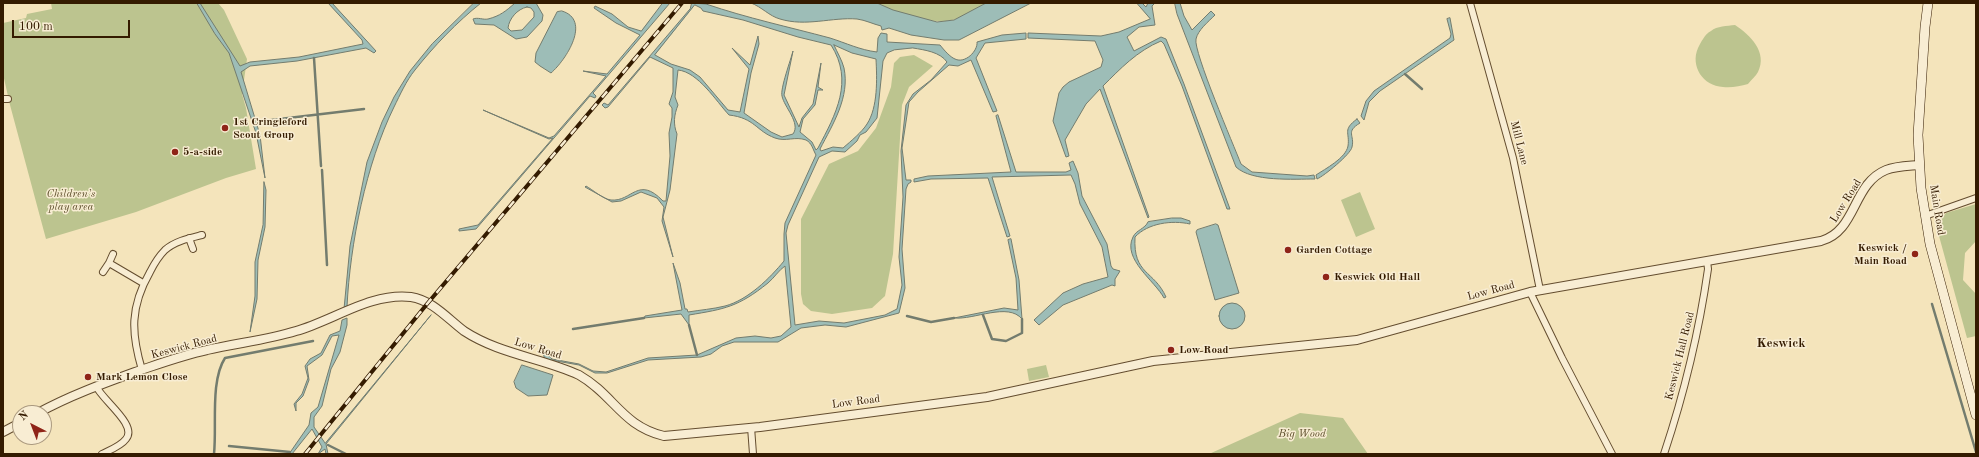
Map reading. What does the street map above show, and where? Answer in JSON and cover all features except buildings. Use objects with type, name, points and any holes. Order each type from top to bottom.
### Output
[{"type":"main road","name":"Main Road","points":[[1928,3],[1918,121],[1919,165],[1930,244],[1976,415]]},
{"type":"street","name":"Mill Lane","points":[[1470,3],[1513,158],[1540,290]]},
{"type":"street","name":"Low Road","points":[[340,314],[351,309],[400,296],[419,299],[439,311],[463,330],[485,343],[566,369],[586,379],[606,394],[632,423],[651,433],[664,436],[677,435],[987,397],[1153,361],[1357,340],[1530,292],[1801,246],[1828,239],[1840,231],[1862,190],[1878,174],[1898,167],[1919,165]]},
{"type":"street","points":[[1925,216],[1976,198]]},
{"type":"street","points":[[142,370],[133,335],[135,308],[143,283],[158,258],[166,249],[189,238],[202,235]]},
{"type":"street","points":[[189,238],[192,249]]},
{"type":"street","points":[[103,272],[114,254]]},
{"type":"street","name":"Keswick Hall Road","points":[[1664,454],[1696,342],[1708,269],[1707,261]]},
{"type":"street","points":[[109,263],[143,283]]},
{"type":"street","points":[[1530,292],[1562,358],[1612,454]]},
{"type":"street","name":"Keswick Road","points":[[52,406],[96,386],[142,370],[207,350],[274,338],[299,331],[340,314]]},
{"type":"street","points":[[96,386],[104,398],[130,428],[130,434],[126,440],[102,454]]},
{"type":"street","points":[[3,432],[12,427]]},
{"type":"street","points":[[751,427],[753,454]]},
{"type":"green space","name":"Children’s play area","points":[[51,3],[218,3],[224,10],[247,59],[242,94],[246,108],[256,169],[226,178],[136,212],[46,239],[3,74],[3,23],[26,18],[27,14],[52,9]]},
{"type":"green space","points":[[877,3],[986,3],[961,17],[952,20],[934,21],[894,11]]},
{"type":"green space","points":[[1735,25],[1752,39],[1756,45],[1761,58],[1760,65],[1757,74],[1748,84],[1730,87],[1716,86],[1704,79],[1697,68],[1696,55],[1698,48],[1705,36],[1713,29],[1722,26]]},
{"type":"green space","points":[[914,55],[933,66],[909,87],[902,105],[893,254],[885,296],[872,308],[832,314],[811,311],[803,304],[801,294],[801,219],[829,164],[858,151],[876,128],[891,87],[894,63],[900,57]]},
{"type":"green space","points":[[1360,192],[1375,229],[1356,237],[1341,200]]},
{"type":"green space","points":[[1976,204],[1976,241],[1965,253],[1963,280],[1976,294],[1976,336],[1967,338],[1936,225],[1946,213]]},
{"type":"green space","points":[[1046,365],[1049,377],[1029,381],[1027,369]]},
{"type":"green space","name":"Big Wood","points":[[1300,413],[1343,418],[1368,454],[1209,454]]},
{"type":"water","points":[[197,3],[200,3],[240,66],[250,62],[299,57],[363,44],[362,40],[328,3],[332,3],[376,51],[374,53],[366,48],[297,61],[250,66],[241,72],[260,135],[265,178],[256,133],[229,53],[215,34]]},
{"type":"water","points":[[474,3],[481,3],[446,35],[412,74],[406,83],[384,129],[375,153],[361,205],[352,257],[347,307],[344,309],[350,246],[358,206],[367,162],[382,122],[394,97],[410,71],[432,44]]},
{"type":"water","points":[[515,3],[536,3],[543,15],[542,21],[527,37],[516,39],[494,25],[475,24],[473,19],[492,18],[503,13]],"holes":[[[523,8],[531,8],[534,12],[534,17],[522,30],[511,31],[508,28],[514,15]]]},
{"type":"water","points":[[663,3],[670,3],[593,93],[596,96],[595,98],[590,96],[476,229],[459,231],[459,229],[478,225],[553,138],[549,139],[483,110],[549,138],[554,136],[606,76],[583,71],[607,74],[640,35],[616,23],[594,8],[595,6],[612,14],[628,27],[641,31]]},
{"type":"water","points":[[692,3],[706,4],[752,18],[830,38],[871,51],[877,52],[878,38],[881,33],[887,34],[887,42],[940,45],[951,57],[959,60],[967,58],[973,53],[977,46],[977,42],[1002,35],[1026,33],[1026,39],[985,43],[976,58],[997,111],[993,112],[971,60],[958,66],[949,65],[918,92],[909,102],[902,148],[906,180],[911,180],[911,182],[908,184],[906,189],[902,249],[905,288],[899,313],[846,327],[825,325],[801,328],[778,342],[734,342],[722,346],[711,354],[701,357],[648,360],[607,373],[595,373],[579,365],[545,359],[543,354],[545,352],[552,359],[579,364],[593,371],[606,372],[648,358],[697,355],[736,338],[755,336],[771,338],[781,336],[791,327],[785,266],[768,283],[739,302],[722,309],[689,315],[689,325],[681,314],[644,318],[645,316],[682,310],[673,263],[680,283],[685,309],[687,309],[688,312],[720,307],[734,303],[758,288],[772,274],[784,261],[785,223],[816,155],[808,141],[802,139],[775,138],[744,119],[729,115],[699,81],[693,76],[678,70],[675,97],[678,105],[674,120],[677,134],[670,190],[663,217],[673,257],[662,221],[664,207],[657,198],[641,192],[621,201],[612,202],[605,198],[618,200],[641,190],[647,190],[663,201],[666,201],[670,156],[669,133],[672,117],[672,108],[669,104],[673,92],[673,68],[650,57],[608,107],[605,108],[602,105],[604,103],[608,105],[690,9]],"holes":[[[695,5],[703,11],[743,20],[798,37],[831,45],[838,58],[842,84],[840,97],[831,123],[816,150],[812,142],[800,132],[803,119],[815,105],[818,90],[823,90],[818,87],[821,63],[813,104],[802,118],[799,127],[784,95],[793,51],[784,81],[782,96],[794,120],[795,130],[793,134],[782,137],[771,132],[744,113],[751,73],[759,44],[758,36],[750,65],[732,48],[749,69],[740,112],[728,110],[700,77],[690,70],[671,64],[655,55]],[[834,45],[852,53],[876,59],[875,101],[871,117],[856,136],[843,148],[833,147],[821,151],[820,149],[839,110],[845,89],[844,68]],[[913,48],[927,51],[940,56],[947,62],[931,80],[913,94],[906,105],[901,151],[903,197],[899,257],[902,285],[897,309],[885,315],[844,323],[819,321],[795,325],[786,233],[788,225],[819,157],[832,151],[845,152],[857,141],[860,135],[866,132],[877,118],[883,61],[887,53],[894,50]]]},
{"type":"water","points":[[751,3],[877,3],[893,10],[937,22],[954,20],[986,3],[1031,3],[959,40],[944,40],[911,35],[889,28],[882,30],[881,26],[857,19],[809,22],[790,21],[776,18]]},
{"type":"water","points":[[1137,3],[1142,3],[1146,7],[1148,3],[1155,3],[1152,6],[1155,25],[1139,27],[1127,37],[1134,51],[1161,37],[1166,39],[1230,209],[1227,209],[1182,86],[1164,44],[1161,41],[1137,55],[1122,67],[1103,86],[1149,217],[1148,218],[1100,89],[1086,104],[1065,140],[1069,156],[1066,157],[1053,121],[1059,93],[1069,82],[1101,67],[1103,60],[1095,41],[1028,38],[1028,33],[1101,36],[1119,32],[1150,19]]},
{"type":"water","points":[[1175,3],[1180,3],[1184,16],[1192,30],[1211,11],[1215,15],[1199,32],[1196,39],[1197,47],[1207,79],[1241,164],[1252,172],[1307,176],[1314,175],[1315,179],[1274,179],[1252,175],[1243,172],[1236,167],[1177,14]]},
{"type":"water","points":[[562,11],[571,16],[575,23],[576,31],[569,50],[551,73],[535,62],[536,53],[557,12]]},
{"type":"water","points":[[1450,18],[1454,40],[1380,91],[1369,102],[1364,120],[1361,116],[1366,101],[1374,91],[1450,38],[1451,34],[1447,19]]},
{"type":"water","points":[[998,115],[1016,172],[1066,172],[1071,170],[1069,163],[1073,161],[1078,173],[1082,196],[1107,244],[1111,266],[1113,269],[1120,271],[1115,279],[1115,286],[1112,285],[1063,305],[1039,325],[1034,320],[1063,293],[1083,284],[1108,277],[1102,247],[1080,204],[1071,175],[992,177],[1010,236],[1007,237],[988,178],[931,179],[914,182],[914,179],[928,176],[1011,172],[996,116]]},
{"type":"water","points":[[1357,119],[1360,123],[1355,126],[1352,131],[1353,143],[1347,155],[1317,179],[1316,175],[1335,163],[1343,155],[1348,146],[1348,129]]},
{"type":"water","points":[[264,182],[266,190],[265,227],[258,260],[257,299],[250,332],[255,296],[255,262],[263,225]]},
{"type":"water","points":[[586,186],[601,196],[585,187]]},
{"type":"water","points":[[1181,218],[1190,221],[1190,224],[1176,222],[1161,224],[1147,228],[1135,237],[1137,259],[1145,271],[1161,288],[1166,297],[1164,298],[1136,261],[1132,253],[1131,245],[1134,235],[1148,222]]},
{"type":"water","points":[[1216,224],[1218,225],[1239,293],[1215,300],[1196,232],[1197,230]]},
{"type":"water","points":[[1011,239],[1019,280],[1022,319],[1016,314],[1008,312],[954,318],[1004,308],[1018,310],[1016,278],[1008,240]]},
{"type":"water","points":[[1232,303],[1241,307],[1245,316],[1241,325],[1232,329],[1223,325],[1219,316],[1223,307]]},
{"type":"water","points":[[431,315],[326,444],[328,454],[326,454],[325,449],[318,454],[322,447],[312,429],[292,454],[289,454],[309,425],[311,413],[318,407],[339,335],[332,336],[322,355],[307,366],[309,380],[303,396],[296,403],[296,411],[294,404],[302,394],[308,378],[305,366],[310,359],[321,353],[330,335],[340,331],[342,320],[347,318],[347,325],[340,352],[331,369],[322,406],[314,417],[314,427],[325,443]]},
{"type":"water","points":[[522,365],[553,375],[547,395],[528,396],[516,388],[514,382]]},
{"type":"waterway","points":[[314,58],[321,166]]},
{"type":"waterway","points":[[1405,74],[1422,89]]},
{"type":"waterway","points":[[263,121],[364,109]]},
{"type":"waterway","points":[[322,170],[327,265]]},
{"type":"waterway","points":[[1932,304],[1976,452]]},
{"type":"waterway","points":[[983,315],[992,339],[1006,341],[1022,333],[1022,319]]},
{"type":"waterway","points":[[907,316],[931,322],[954,318]]},
{"type":"waterway","points":[[573,329],[644,318]]},
{"type":"waterway","points":[[689,325],[697,355]]},
{"type":"waterway","points":[[214,454],[217,379],[225,358],[313,341]]},
{"type":"waterway","points":[[328,445],[346,454]]},
{"type":"waterway","points":[[229,446],[290,452]]},
{"type":"railway","points":[[305,454],[427,304],[682,3]]},
{"type":"place","name":"1st Cringleford Scout Group","points":[[225,128]]},
{"type":"place","name":"5-a-side","points":[[175,152]]},
{"type":"place","name":"Garden Cottage","points":[[1288,250]]},
{"type":"place","name":"Keswick / Main Road","points":[[1915,254]]},
{"type":"place","name":"Keswick Old Hall","points":[[1326,277]]},
{"type":"place","name":"Low Road","points":[[1171,350]]},
{"type":"place","name":"Mark Lemon Close","points":[[88,377]]},
{"type":"district","name":"Keswick","points":[[1781,344]]}]
